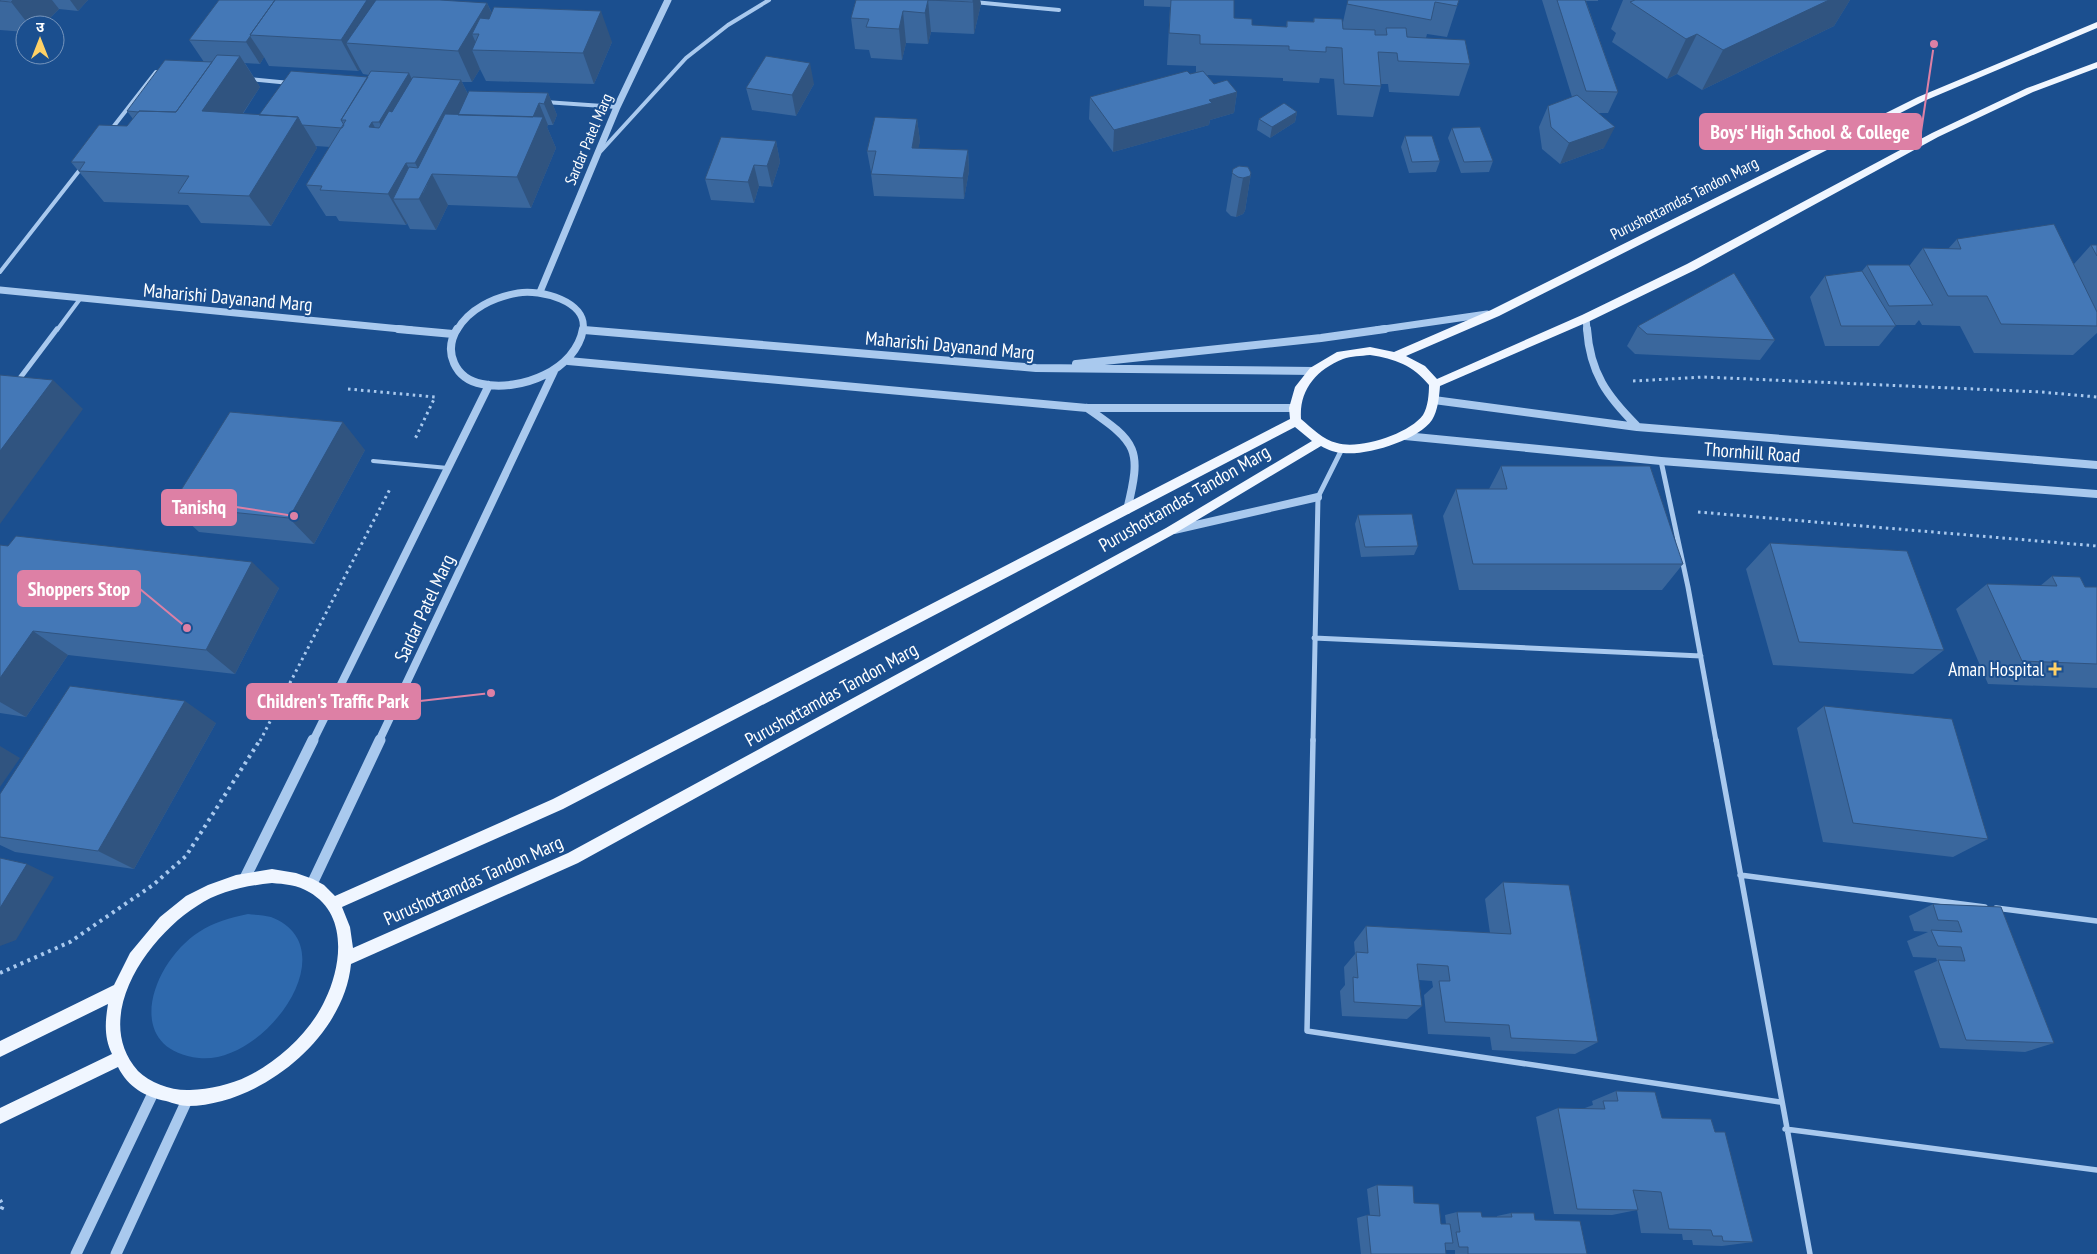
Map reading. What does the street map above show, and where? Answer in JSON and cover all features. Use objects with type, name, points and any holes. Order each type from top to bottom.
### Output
[{"type":"main road","name":"Purushottamdas Tandon Marg","points":[[1398,355],[1495,313],[1921,99],[2097,25]]},
{"type":"main road","points":[[1435,384],[1586,318],[1691,267],[1935,135],[2030,90],[2097,65]]},
{"type":"main road","points":[[1370,351],[1398,355],[1422,369],[1435,384],[1434,400],[1427,417],[1405,436],[1373,446],[1342,449],[1321,441],[1296,421],[1294,408],[1299,390],[1314,371],[1341,355],[1370,351]]},
{"type":"main road","name":"Purushottamdas Tandon Marg","points":[[332,904],[558,804],[1296,421]]},
{"type":"main road","name":"Purushottamdas Tandon Marg","points":[[347,958],[573,858],[1170,531],[1321,441]]},
{"type":"main road","points":[[272,876],[297,880],[319,890],[332,904],[345,930],[347,958],[340,987],[325,1017],[304,1044],[276,1068],[246,1086],[213,1096],[188,1098],[154,1091],[134,1077],[120,1058],[113,1038],[113,1015],[118,991],[133,960],[162,924],[182,907],[213,888],[245,878],[272,876]]},
{"type":"main road","points":[[0,1049],[118,991]]},
{"type":"main road","points":[[0,1116],[120,1058]]},
{"type":"street","name":"Sardar Patel Marg","points":[[540,292],[617,107],[668,0]]},
{"type":"street","points":[[597,154],[686,58],[728,25],[769,0]]},
{"type":"street","points":[[967,2],[1059,10]]},
{"type":"street","points":[[108,134],[156,72],[166,73]]},
{"type":"street","points":[[244,79],[293,83]]},
{"type":"street","points":[[538,101],[617,107]]},
{"type":"street","points":[[0,272],[84,165]]},
{"type":"street","name":"Maharishi Dayanand Marg","points":[[0,290],[453,334]]},
{"type":"street","points":[[520,292],[540,292],[558,296],[573,304],[582,316],[584,330],[580,346],[568,361],[554,371],[528,383],[505,387],[489,385],[465,377],[454,365],[450,350],[453,334],[464,319],[480,306],[499,298],[520,292]]},
{"type":"street","points":[[12,388],[80,299]]},
{"type":"street","points":[[1036,368],[1321,338],[1495,313]]},
{"type":"street","points":[[1586,318],[1588,347],[1596,375],[1611,401],[1637,427]]},
{"type":"street","name":"Maharishi Dayanand Marg","points":[[584,330],[1036,368],[1314,371]]},
{"type":"street","points":[[568,361],[1087,408],[1294,408]]},
{"type":"street","name":"Sardar Patel Marg","points":[[311,886],[554,371]]},
{"type":"street","name":"Sardar Patel Marg","points":[[245,878],[489,385]]},
{"type":"street","name":"Thornhill Road","points":[[1434,400],[1637,427],[2097,465]]},
{"type":"street","points":[[1087,408],[1126,437],[1135,454],[1135,473],[1127,510]]},
{"type":"street","name":"Thornhill Road","points":[[1405,436],[1661,461],[2097,494]]},
{"type":"street","points":[[1342,449],[1318,497],[1307,1031],[1780,1102]]},
{"type":"street","points":[[1661,461],[1701,656],[1780,1102],[1810,1254]]},
{"type":"street","points":[[1170,531],[1318,497]]},
{"type":"street","points":[[1314,638],[1701,656]]},
{"type":"street","points":[[1740,875],[2097,921]]},
{"type":"street","points":[[76,1254],[154,1091]]},
{"type":"street","points":[[116,1254],[188,1098]]},
{"type":"street","points":[[1785,1129],[2097,1170]]},
{"type":"lane","points":[[373,461],[448,468]]},
{"type":"path","points":[[1600,383],[1704,377],[2031,391],[2097,396]]},
{"type":"path","points":[[0,973],[70,942],[153,885],[186,856],[257,746],[435,397],[348,388]]},
{"type":"path","points":[[1672,510],[2097,546]]},
{"type":"path","points":[[0,1200],[3,1206],[0,1212]]},
{"type":"shaded area","points":[[248,914],[271,917],[293,932],[302,953],[300,977],[289,1001],[271,1024],[249,1043],[224,1055],[199,1058],[175,1051],[159,1039],[152,1022],[152,1003],[158,983],[168,963],[182,946],[199,932],[222,921]]},
{"type":"building","points":[[0,0],[13,0],[11,2]]},
{"type":"building","points":[[219,0],[275,0],[246,42],[189,40]]},
{"type":"building","points":[[275,0],[367,0],[341,40],[250,35]]},
{"type":"building","points":[[376,0],[440,0],[487,3],[458,51],[346,43]]},
{"type":"building","points":[[856,0],[928,0],[925,13],[903,11],[899,29],[866,27],[869,19],[851,18]]},
{"type":"building","points":[[928,0],[973,0],[973,2]]},
{"type":"building","points":[[1171,0],[1234,0],[1234,18],[1252,19],[1252,25],[1287,27],[1287,21],[1314,22],[1314,18],[1342,19],[1343,29],[1375,30],[1375,35],[1387,35],[1386,28],[1406,28],[1407,37],[1465,40],[1470,64],[1398,61],[1397,53],[1378,52],[1381,86],[1344,84],[1342,48],[1326,47],[1326,52],[1289,50],[1289,46],[1200,44],[1200,35],[1169,33]]},
{"type":"building","points":[[1348,0],[1459,0],[1457,6],[1435,2],[1431,20],[1347,4]]},
{"type":"building","points":[[1557,0],[1585,0],[1618,92],[1586,91]]},
{"type":"building","points":[[1635,0],[1829,0],[1723,50],[1697,34],[1686,39],[1630,2]]},
{"type":"building","points":[[494,7],[601,11],[583,53],[472,50],[479,34],[472,34],[480,18],[489,19]]},
{"type":"building","points":[[217,55],[240,56],[202,111],[298,117],[249,196],[178,193],[189,176],[79,171],[85,162],[71,162],[99,125],[127,126],[139,111],[176,112]]},
{"type":"building","points":[[766,56],[810,63],[792,95],[746,88]]},
{"type":"building","points":[[165,60],[212,62],[176,112],[127,111]]},
{"type":"building","points":[[291,71],[368,77],[341,120],[344,125],[342,128],[302,125],[298,117],[259,115]]},
{"type":"building","points":[[371,71],[409,73],[379,122],[372,122],[369,127],[379,128],[389,111],[392,112],[413,77],[461,80],[415,163],[406,163],[388,194],[320,190],[322,186],[306,185],[346,120],[341,120]]},
{"type":"building","points":[[1187,71],[1190,74],[1203,71],[1214,84],[1227,80],[1237,92],[1209,100],[1212,103],[1114,130],[1090,97]]},
{"type":"building","points":[[469,91],[548,93],[544,104],[539,103],[533,117],[458,115]]},
{"type":"building","points":[[1577,95],[1615,127],[1569,143],[1551,127],[1548,106]]},
{"type":"building","points":[[1284,103],[1297,112],[1272,127],[1259,119]]},
{"type":"building","points":[[445,114],[543,117],[517,177],[432,174],[419,199],[393,199],[409,167],[418,168]]},
{"type":"building","points":[[875,117],[917,119],[912,148],[968,150],[963,178],[871,174],[876,151],[867,151]]},
{"type":"building","points":[[1480,127],[1493,161],[1464,162],[1452,128]]},
{"type":"building","points":[[1405,136],[1432,136],[1440,161],[1412,162]]},
{"type":"building","points":[[721,137],[776,141],[767,166],[754,165],[748,182],[705,179]]},
{"type":"building","points":[[1239,166],[1248,167],[1251,173],[1250,176],[1243,178],[1232,173],[1233,169]]},
{"type":"building","points":[[2054,224],[2097,312],[2097,326],[2001,324],[1987,296],[1948,296],[1923,248],[1961,249],[1957,239]]},
{"type":"building","points":[[2091,245],[2097,245],[2097,256]]},
{"type":"building","points":[[1867,265],[1909,265],[1933,305],[1889,306]]},
{"type":"building","points":[[1862,271],[1896,326],[1841,326],[1825,276]]},
{"type":"building","points":[[1734,273],[1775,340],[1647,334],[1638,326]]},
{"type":"building","points":[[0,375],[53,380],[0,451]]},
{"type":"building","points":[[230,412],[343,422],[289,518],[171,506]]},
{"type":"building","points":[[1501,466],[1650,466],[1683,564],[1473,564],[1456,489],[1507,489]]},
{"type":"building","points":[[1412,514],[1418,546],[1365,547],[1358,515]]},
{"type":"building","points":[[16,536],[252,562],[206,650],[33,631],[0,678],[0,545],[8,546]]},
{"type":"building","points":[[1770,543],[1907,551],[1944,650],[1799,642]]},
{"type":"building","points":[[2052,576],[2080,577],[2085,587],[2097,587],[2097,664],[2022,661],[1987,584],[2057,586]]},
{"type":"building","points":[[70,686],[185,701],[98,851],[0,837],[0,794]]},
{"type":"building","points":[[1824,706],[1952,719],[1988,839],[1853,823]]},
{"type":"building","points":[[0,858],[27,864],[0,908]]},
{"type":"building","points":[[1503,882],[1569,885],[1598,1042],[1511,1038],[1509,1025],[1445,1022],[1439,981],[1450,981],[1448,966],[1417,964],[1422,1006],[1354,1002],[1353,977],[1358,978],[1356,952],[1368,953],[1366,926],[1511,934]]},
{"type":"building","points":[[1933,904],[2001,907],[2054,1043],[1966,1040],[1938,960],[1965,961],[1961,947],[1938,946],[1931,930],[1962,932],[1958,921],[1938,920]]},
{"type":"building","points":[[1616,1091],[1655,1092],[1662,1118],[1711,1119],[1715,1132],[1725,1132],[1753,1242],[1723,1241],[1722,1236],[1713,1236],[1711,1230],[1669,1229],[1661,1192],[1633,1190],[1638,1210],[1577,1209],[1558,1108],[1605,1109],[1603,1101],[1618,1101]]},
{"type":"building","points":[[1377,1185],[1413,1186],[1414,1203],[1439,1204],[1441,1224],[1450,1224],[1453,1243],[1445,1243],[1446,1254],[1371,1254],[1367,1215],[1380,1216]]},
{"type":"building","points":[[1457,1212],[1481,1212],[1482,1217],[1512,1217],[1511,1213],[1534,1213],[1535,1220],[1580,1221],[1587,1254],[1468,1254],[1468,1247],[1459,1247],[1456,1232],[1460,1232]]},
{"type":"place","name":"Boys' High School & College","points":[[1934,44]]},
{"type":"place","name":"Tanishq","points":[[294,516]]},
{"type":"place","name":"Shoppers Stop","points":[[187,628]]},
{"type":"place","name":"Aman Hospital","points":[[2055,669]]},
{"type":"place","name":"Children's Traffic Park","points":[[491,693]]}]
